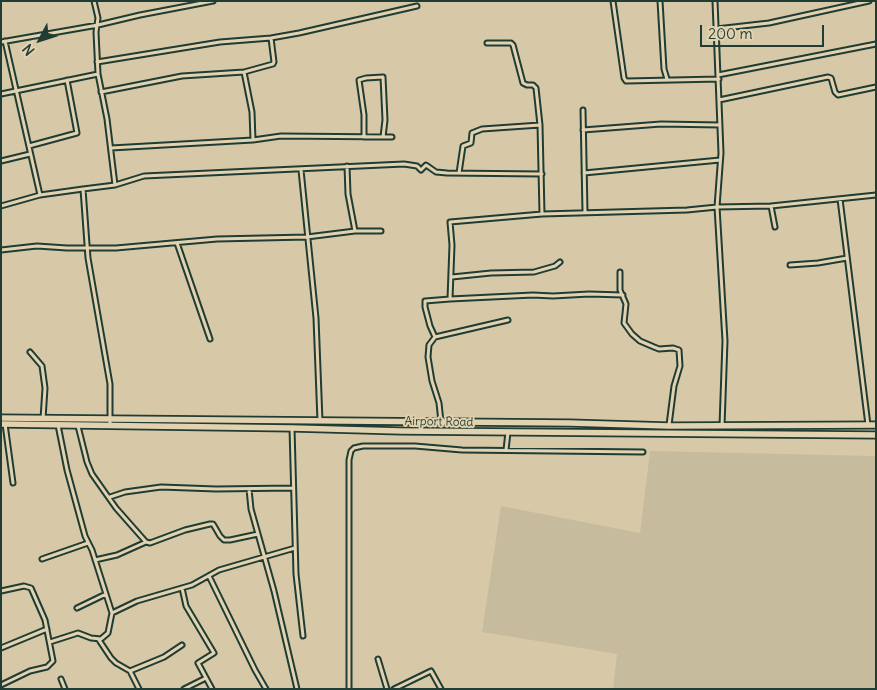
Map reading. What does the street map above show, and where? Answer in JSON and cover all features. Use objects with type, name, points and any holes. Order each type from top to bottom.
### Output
[{"type":"highway","name":"Airport Road","points":[[2,422],[42,420],[401,432],[876,434]]},
{"type":"highway","name":"Airport Road","points":[[2,422],[58,425],[320,421],[570,423],[669,426],[876,425]]},
{"type":"street","points":[[94,1],[98,18],[96,32],[98,74],[116,185]]},
{"type":"street","points":[[40,196],[3,41],[98,25],[140,14],[213,1]]},
{"type":"street","points":[[613,1],[624,80],[628,82],[718,77],[876,44]]},
{"type":"street","points":[[660,1],[664,69],[667,79]]},
{"type":"street","points":[[715,1],[720,125],[717,207],[725,341],[722,426]]},
{"type":"street","points":[[716,29],[769,23],[869,1]]},
{"type":"street","points":[[97,62],[220,42],[271,38],[417,6]]},
{"type":"street","points":[[101,92],[182,76],[244,72],[273,64],[271,38]]},
{"type":"street","points":[[487,43],[511,43],[523,83],[533,85],[536,88],[540,125],[542,214]]},
{"type":"street","points":[[244,72],[252,112],[253,140]]},
{"type":"street","points":[[1,94],[98,74]]},
{"type":"street","points":[[364,137],[364,115],[359,80],[383,77],[385,120],[383,137]]},
{"type":"street","points":[[719,100],[828,78],[831,78],[835,92],[838,95],[876,87]]},
{"type":"street","points":[[29,146],[76,133],[67,80]]},
{"type":"street","points":[[583,110],[585,212]]},
{"type":"street","points":[[583,130],[661,124],[720,125]]},
{"type":"street","points":[[459,173],[463,146],[471,143],[472,133],[482,129],[540,125]]},
{"type":"street","points":[[111,148],[253,140],[282,136],[392,136]]},
{"type":"street","points":[[1,161],[30,154]]},
{"type":"street","points":[[584,173],[720,160]]},
{"type":"street","points":[[1,206],[40,196],[116,185],[144,176],[404,164],[417,166],[421,170],[426,165],[436,172],[542,174]]},
{"type":"street","points":[[347,166],[348,194],[355,231]]},
{"type":"street","points":[[301,170],[316,318],[320,421]]},
{"type":"street","points":[[83,189],[87,247],[110,384],[110,423]]},
{"type":"street","points":[[450,299],[450,279],[452,278],[450,222],[542,214],[771,206],[876,195]]},
{"type":"street","points":[[840,199],[868,425]]},
{"type":"street","points":[[771,206],[775,228]]},
{"type":"street","points":[[1,250],[37,246],[116,248],[216,239],[307,236],[355,231],[381,232]]},
{"type":"street","points":[[177,243],[210,340]]},
{"type":"street","points":[[790,265],[847,258]]},
{"type":"street","points":[[452,278],[491,273],[534,272],[555,266],[560,262]]},
{"type":"street","points":[[620,272],[620,290],[626,304],[624,323],[632,334],[640,341],[654,347],[679,350],[680,366],[674,386],[669,426]]},
{"type":"street","points":[[435,337],[427,319],[426,301],[533,295],[623,294]]},
{"type":"street","points":[[441,422],[439,403],[432,382],[428,357],[429,345],[435,337],[508,320]]},
{"type":"street","points":[[30,352],[42,366],[46,388],[42,420]]},
{"type":"street","points":[[2,422],[13,483]]},
{"type":"street","points":[[58,425],[66,470],[112,613],[108,633],[99,640]]},
{"type":"street","points":[[78,425],[86,462],[92,474],[116,508],[146,542]]},
{"type":"street","points":[[292,428],[295,548],[303,636]]},
{"type":"street","points":[[506,450],[508,432]]},
{"type":"street","points":[[349,689],[349,460],[351,451],[357,446],[415,446],[462,450],[643,452]]},
{"type":"street","points":[[110,497],[125,492],[162,487],[293,488]]},
{"type":"street","points":[[248,489],[251,509],[265,558],[296,689]]},
{"type":"street","points":[[95,560],[117,556],[146,542],[150,543],[185,530],[213,524],[224,540],[258,534]]},
{"type":"street","points":[[42,559],[88,543]]},
{"type":"street","points":[[112,613],[136,601],[192,585],[218,570],[295,548]]},
{"type":"street","points":[[208,576],[265,688]]},
{"type":"street","points":[[1,591],[29,586],[42,612],[53,661],[51,664],[1,685]]},
{"type":"street","points":[[182,588],[186,606],[214,653],[198,663],[212,689]]},
{"type":"street","points":[[77,608],[106,594]]},
{"type":"street","points":[[1,648],[47,629]]},
{"type":"street","points":[[50,642],[78,634],[99,640],[111,658],[130,671],[138,688],[132,689]]},
{"type":"street","points":[[130,671],[164,656],[182,645]]},
{"type":"street","points":[[378,659],[387,689]]},
{"type":"street","points":[[394,689],[431,671],[441,689]]},
{"type":"street","points":[[184,689],[206,678]]},
{"type":"street","points":[[61,679],[65,689]]},
{"type":"shaded area","points":[[650,451],[876,456],[876,689],[613,689],[617,654],[482,632],[501,506],[640,533]]}]
